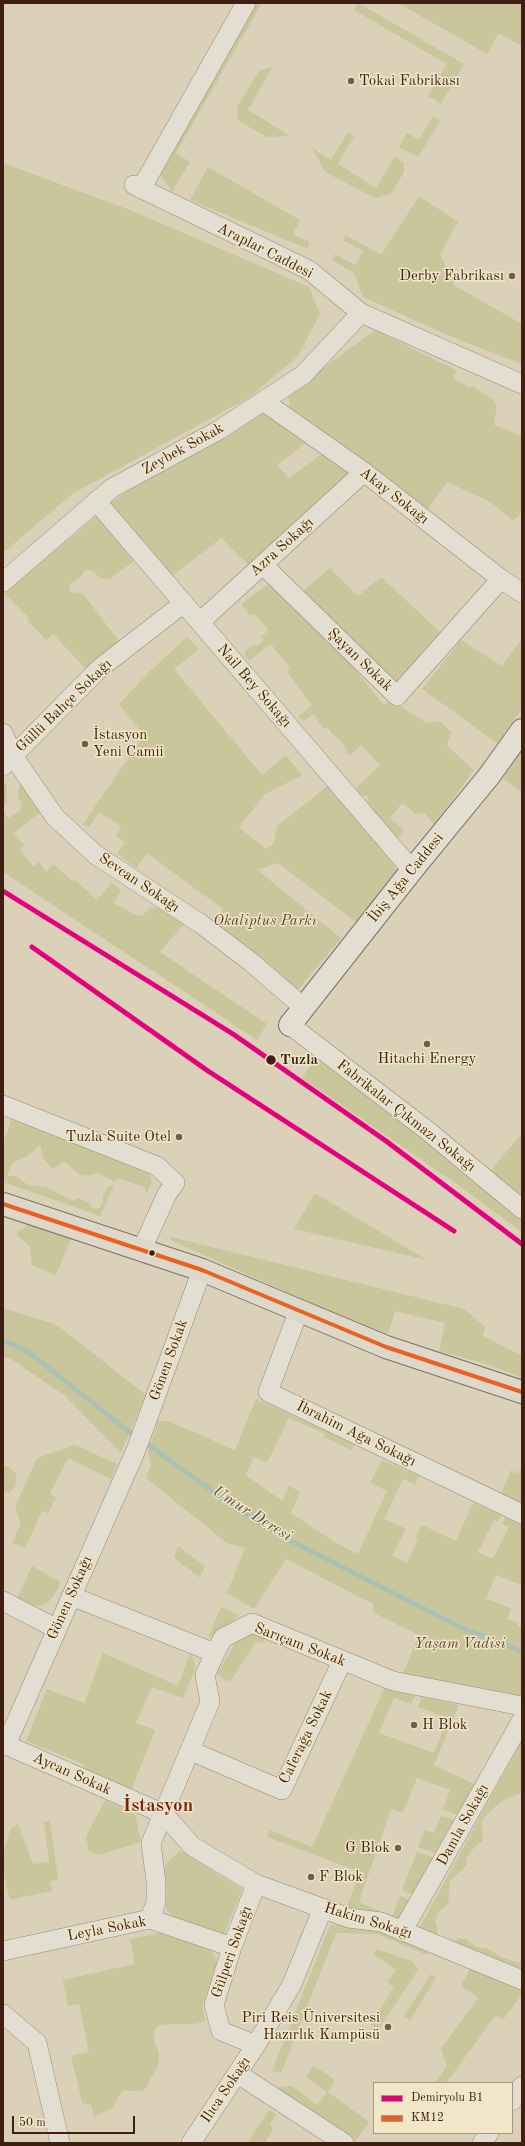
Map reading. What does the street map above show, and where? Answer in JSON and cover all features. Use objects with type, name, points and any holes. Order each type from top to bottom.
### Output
[{"type":"main road","points":[[3,1204],[202,1270],[386,1347],[522,1392]]},
{"type":"street","name":"Araplar Caddesi","points":[[246,3],[137,187],[309,270],[360,313],[522,384]]},
{"type":"street","name":"Zeybek Sokak","points":[[3,582],[112,488],[219,430],[304,374],[360,313]]},
{"type":"street","name":"Akay Sokağı","points":[[263,401],[364,472],[501,579],[522,593]]},
{"type":"street","name":"Azra Sokağı","points":[[200,622],[364,472]]},
{"type":"street","name":"Nail Bey Sokağı","points":[[96,501],[412,870]]},
{"type":"street","name":"Şayan Sokak","points":[[263,565],[397,696],[501,579]]},
{"type":"street","name":"Güllü Bahçe Sokağı","points":[[8,761],[100,668],[184,603]]},
{"type":"street","name":"İbiş Ağa Caddesi","points":[[290,1024],[412,870],[489,776],[522,730]]},
{"type":"street","name":"Sevcan Sokağı","points":[[3,732],[8,761],[55,817],[96,854],[201,924],[251,962],[303,1007]]},
{"type":"street","name":"Fabrikalar Çıkmazı Sokağı","points":[[290,1024],[428,1131],[522,1209]]},
{"type":"street","points":[[3,1105],[157,1166],[175,1183],[167,1194],[141,1251]]},
{"type":"street","name":"Gönen Sokak","points":[[136,1450],[202,1270]]},
{"type":"street","name":"İbrahim Ağa Sokağı","points":[[299,1310],[268,1392],[522,1514]]},
{"type":"street","name":"Gönen Sokağı","points":[[4,1746],[136,1450]]},
{"type":"street","points":[[71,1596],[215,1653],[205,1675],[210,1702],[152,1843],[156,1882],[156,1902],[150,1918]]},
{"type":"street","points":[[3,1601],[56,1629]]},
{"type":"street","name":"Sarıçam Sokak","points":[[215,1653],[223,1638],[252,1623],[393,1681],[522,1706]]},
{"type":"street","name":"Caferağa Sokak","points":[[190,1751],[282,1790],[342,1661]]},
{"type":"street","name":"Damla Sokağı","points":[[403,1930],[522,1720]]},
{"type":"street","name":"Aycan Sokak","points":[[4,1746],[164,1814],[192,1846],[256,1884]]},
{"type":"street","name":"Hakim Sokağı","points":[[256,1884],[349,1918],[381,1922],[522,1980]]},
{"type":"street","name":"Gülperi Sokağı","points":[[256,1884],[232,1947],[214,2005],[221,2031],[256,2045]]},
{"type":"street","name":"Ilıca Sokağı","points":[[191,2143],[238,2074],[292,1984],[323,1908]]},
{"type":"street","name":"Leyla Sokak","points":[[3,1951],[150,1918],[232,1947]]},
{"type":"street","points":[[5,2018],[37,2043],[60,2143]]},
{"type":"street","points":[[238,2074],[344,2143]]},
{"type":"street","points":[[513,2100],[522,2086]]},
{"type":"street","points":[[482,2143],[488,2134]]},
{"type":"green space","points":[[253,3],[262,3],[176,153],[190,162],[172,192],[158,171]]},
{"type":"green space","points":[[358,3],[464,64],[441,104],[428,96],[447,64],[354,10]]},
{"type":"green space","points":[[398,3],[522,3],[522,46],[499,33],[487,54]]},
{"type":"green space","points":[[273,66],[248,110],[290,136],[267,137],[239,121],[237,116],[237,107],[259,71]]},
{"type":"green space","points":[[433,116],[440,121],[418,157],[399,147],[407,133],[419,140]]},
{"type":"green space","points":[[348,132],[354,136],[338,164],[376,188],[395,156],[404,163],[404,172],[391,194],[375,198],[325,172],[312,148],[331,160]]},
{"type":"green space","points":[[3,163],[130,210],[309,287],[320,314],[298,356],[250,397],[72,494],[3,553]]},
{"type":"green space","points":[[208,167],[300,220],[293,234],[309,242],[308,249],[190,200]]},
{"type":"green space","points":[[419,196],[458,222],[440,254],[455,286],[522,324],[522,364],[452,337],[363,297],[354,273],[332,260],[335,254],[355,265],[363,251],[343,240],[346,235],[381,255]]},
{"type":"green space","points":[[375,330],[456,370],[453,378],[470,388],[472,386],[491,398],[497,406],[494,425],[522,436],[522,512],[517,518],[512,520],[489,501],[447,482],[428,509],[290,409],[288,394]]},
{"type":"green space","points":[[263,408],[307,442],[277,465],[289,478],[322,454],[351,475],[252,569],[221,538],[172,576],[109,503]]},
{"type":"green space","points":[[97,516],[134,561],[110,579],[99,578],[95,572],[85,569],[82,576],[69,585],[70,592],[83,594],[122,645],[88,671],[53,634],[46,640],[27,620],[29,618],[4,593]]},
{"type":"green space","points":[[330,568],[358,596],[381,577],[442,634],[397,688],[301,593]]},
{"type":"green space","points":[[268,584],[345,657],[383,704],[394,702],[427,723],[440,721],[451,732],[447,746],[474,770],[434,825],[425,813],[416,814],[402,803],[390,818],[404,830],[395,841],[367,806],[368,796],[361,796],[356,788],[380,765],[361,745],[350,756],[340,740],[333,735],[327,727],[323,729],[314,714],[303,721],[298,716],[312,706],[287,671],[290,668],[271,644],[249,661],[244,653],[254,644],[257,646],[264,640],[261,637],[269,630],[254,614],[251,616],[241,604]]},
{"type":"green space","name":"Okaliptus Parkı","points":[[187,637],[199,649],[174,669],[262,775],[286,755],[302,775],[264,795],[239,827],[266,849],[274,843],[277,826],[330,784],[397,869],[357,923],[278,863],[257,870],[341,938],[297,991],[212,922],[223,909],[147,853],[136,868],[117,854],[125,842],[116,836],[121,826],[99,812],[89,827],[83,824],[144,735],[119,704],[149,672]]},
{"type":"green space","points":[[522,639],[522,709],[497,743],[422,689],[461,640],[502,666]]},
{"type":"green space","points":[[522,750],[522,792],[503,779]]},
{"type":"green space","points":[[21,781],[42,811],[14,833],[24,845],[20,850],[34,867],[39,862],[46,872],[53,864],[72,881],[74,879],[97,900],[112,883],[121,890],[114,903],[135,915],[142,916],[149,908],[159,907],[184,924],[160,952],[267,1024],[257,1040],[3,872],[3,810],[8,818],[20,811],[22,803],[17,796]]},
{"type":"green space","points":[[3,784],[7,784],[7,799],[3,810]]},
{"type":"green space","points":[[316,1058],[484,1185],[522,1216],[522,1232],[454,1182],[302,1078]]},
{"type":"green space","points":[[12,1118],[81,1143],[146,1172],[150,1175],[152,1182],[146,1195],[145,1187],[117,1178],[115,1182],[98,1173],[85,1176],[81,1175],[64,1162],[53,1169],[43,1158],[40,1145],[29,1155],[13,1163],[8,1176],[16,1176],[28,1185],[46,1187],[73,1200],[79,1198],[88,1203],[93,1209],[99,1208],[103,1203],[103,1196],[107,1188],[114,1185],[100,1216],[3,1182],[3,1143]]},
{"type":"green space","points":[[522,1133],[522,1202],[488,1174]]},
{"type":"green space","points":[[315,1193],[427,1260],[294,1229]]},
{"type":"green space","points":[[29,1224],[71,1238],[56,1275],[32,1265],[30,1247],[16,1234]]},
{"type":"green space","points":[[171,1237],[464,1309],[485,1327],[483,1336],[522,1356],[522,1378],[490,1365],[439,1351],[445,1323],[395,1311],[387,1337],[170,1240]]},
{"type":"green space","points":[[3,1308],[57,1325],[146,1395],[121,1453],[64,1395],[8,1357],[3,1358]]},
{"type":"green space","name":"Yaşam Vadisi","points":[[256,1399],[355,1444],[352,1450],[323,1437],[325,1434],[289,1418],[267,1463],[254,1457],[246,1475],[282,1501],[289,1486],[300,1492],[291,1513],[336,1543],[358,1554],[387,1491],[370,1483],[382,1460],[419,1476],[415,1485],[403,1479],[384,1519],[406,1529],[392,1556],[407,1563],[418,1539],[415,1538],[422,1525],[456,1541],[473,1503],[501,1515],[498,1522],[494,1520],[478,1552],[493,1559],[509,1527],[502,1524],[505,1517],[522,1525],[522,1585],[496,1575],[486,1599],[511,1608],[507,1619],[519,1623],[517,1626],[522,1627],[522,1697],[403,1673],[419,1635],[374,1613],[373,1604],[286,1559],[254,1609],[227,1593],[245,1548],[227,1543],[146,1478],[151,1464],[148,1452],[158,1421],[168,1421],[235,1450]]},
{"type":"green space","points":[[75,1445],[117,1464],[111,1479],[68,1458],[50,1494],[56,1498],[48,1513],[42,1511],[25,1548],[12,1543],[21,1523],[15,1507],[37,1458]]},
{"type":"green space","points":[[3,1466],[13,1470],[16,1476],[16,1483],[15,1487],[10,1492],[3,1493]]},
{"type":"green space","points":[[522,1466],[522,1505],[500,1496],[511,1470],[518,1474]]},
{"type":"green space","points":[[178,1546],[205,1566],[200,1578],[174,1558]]},
{"type":"green space","points":[[32,1566],[60,1582],[53,1597],[49,1602],[44,1604],[32,1605],[17,1599]]},
{"type":"green space","points":[[221,1607],[239,1615],[214,1638],[209,1636]]},
{"type":"green space","points":[[253,1634],[265,1638],[264,1642],[255,1643],[230,1682],[217,1674],[237,1640]]},
{"type":"green space","points":[[103,1653],[178,1686],[190,1653],[196,1667],[183,1698],[152,1687],[136,1723],[155,1730],[131,1791],[88,1773],[83,1764],[26,1741],[47,1689],[84,1703]]},
{"type":"green space","points":[[385,1687],[416,1695],[411,1704],[394,1698],[379,1733],[434,1753],[448,1718],[418,1707],[422,1697],[459,1705],[434,1765],[474,1784],[458,1815],[443,1810],[450,1790],[417,1778],[403,1813],[391,1809],[359,1902],[392,1917],[400,1896],[412,1901],[401,1922],[346,1909],[360,1872],[267,1837],[270,1830],[312,1847]]},
{"type":"green space","points":[[522,1740],[522,1794],[504,1800],[481,1822],[483,1832],[482,1842],[476,1845],[466,1859],[467,1865],[450,1881],[448,1904],[438,1912],[435,1923],[438,1931],[434,1939],[417,1932]]},
{"type":"green space","points":[[105,1800],[135,1814],[141,1842],[98,1855],[89,1851],[86,1837]]},
{"type":"green space","points":[[441,1816],[455,1820],[437,1854],[418,1847],[425,1830],[434,1833]]},
{"type":"green space","points":[[44,1821],[50,1821],[58,1880],[50,1881],[52,1891],[10,1900],[3,1864],[7,1838],[11,1828],[18,1824],[33,1864],[49,1862]]},
{"type":"green space","points":[[180,1850],[242,1889],[223,1937],[183,1923],[170,1914],[166,1908],[163,1898],[165,1865]]},
{"type":"green space","points":[[417,1852],[435,1858],[415,1896],[402,1890]]},
{"type":"green space","points":[[330,1925],[378,1926],[430,1947],[427,1955],[377,1934],[336,1933],[281,2073],[272,2071]]},
{"type":"green space","points":[[159,1933],[210,1949],[217,1961],[202,2007],[206,2021],[192,2024],[169,2024],[157,2026],[154,2041],[159,2054],[159,2063],[147,2087],[141,2091],[122,2091],[112,2108],[94,2117],[91,2105],[82,2103],[71,2056],[89,2052],[79,2004],[68,2006],[63,1980],[135,1964],[130,1939]]},
{"type":"green space","points":[[458,1939],[466,1939],[476,1947],[489,1949],[501,1957],[519,1963],[522,1961],[522,1974],[454,1942]]},
{"type":"green space","points":[[377,1949],[412,1961],[418,1970],[378,2030],[371,2024],[394,1987],[387,1982],[396,1970],[373,1954]]},
{"type":"green space","points":[[472,1964],[522,1988],[522,1994],[503,2020],[496,2015],[447,2082],[436,2082],[447,2066],[441,2049],[478,1998],[461,1986]]},
{"type":"green space","points":[[431,1974],[436,1978],[410,2020],[404,2016]]},
{"type":"green space","points":[[313,2065],[335,2080],[328,2092],[369,2122],[355,2142],[273,2088],[292,2086],[317,2105],[327,2092],[306,2077]]},
{"type":"green space","points":[[269,2110],[276,2114],[270,2124],[273,2129],[265,2143],[247,2143]]},
{"type":"waterway","name":"Umur Deresi","points":[[3,1342],[10,1343],[27,1351],[136,1437]]},
{"type":"waterway","name":"Umur Deresi","points":[[143,1441],[240,1511],[287,1539],[462,1628],[522,1651]]},
{"type":"rail line","name":"B1","points":[[3,891],[233,1034],[386,1141],[522,1244]]},
{"type":"rail line","name":"B1","points":[[32,947],[208,1071],[454,1231]]},
{"type":"transit line","name":"KM12","points":[[3,1204],[202,1270],[386,1347],[522,1392]]},
{"type":"place","name":"Tokai Fabrikası","points":[[351,81]]},
{"type":"place","name":"Derby Fabrikası","points":[[512,276]]},
{"type":"place","name":"İstasyon Yeni Camii","points":[[85,744]]},
{"type":"place","name":"Hitachi Energy","points":[[427,1044]]},
{"type":"place","name":"Tuzla","points":[[271,1060]]},
{"type":"place","name":"Tuzla Suite Otel","points":[[179,1137]]},
{"type":"place","name":"H Blok","points":[[414,1725]]},
{"type":"place","name":"G Blok","points":[[398,1848]]},
{"type":"place","name":"F Blok","points":[[311,1877]]},
{"type":"place","name":"Piri Reis Üniversitesi Hazırlık Kampüsü","points":[[388,2027]]},
{"type":"district","name":"İstasyon","points":[[158,1806]]}]
